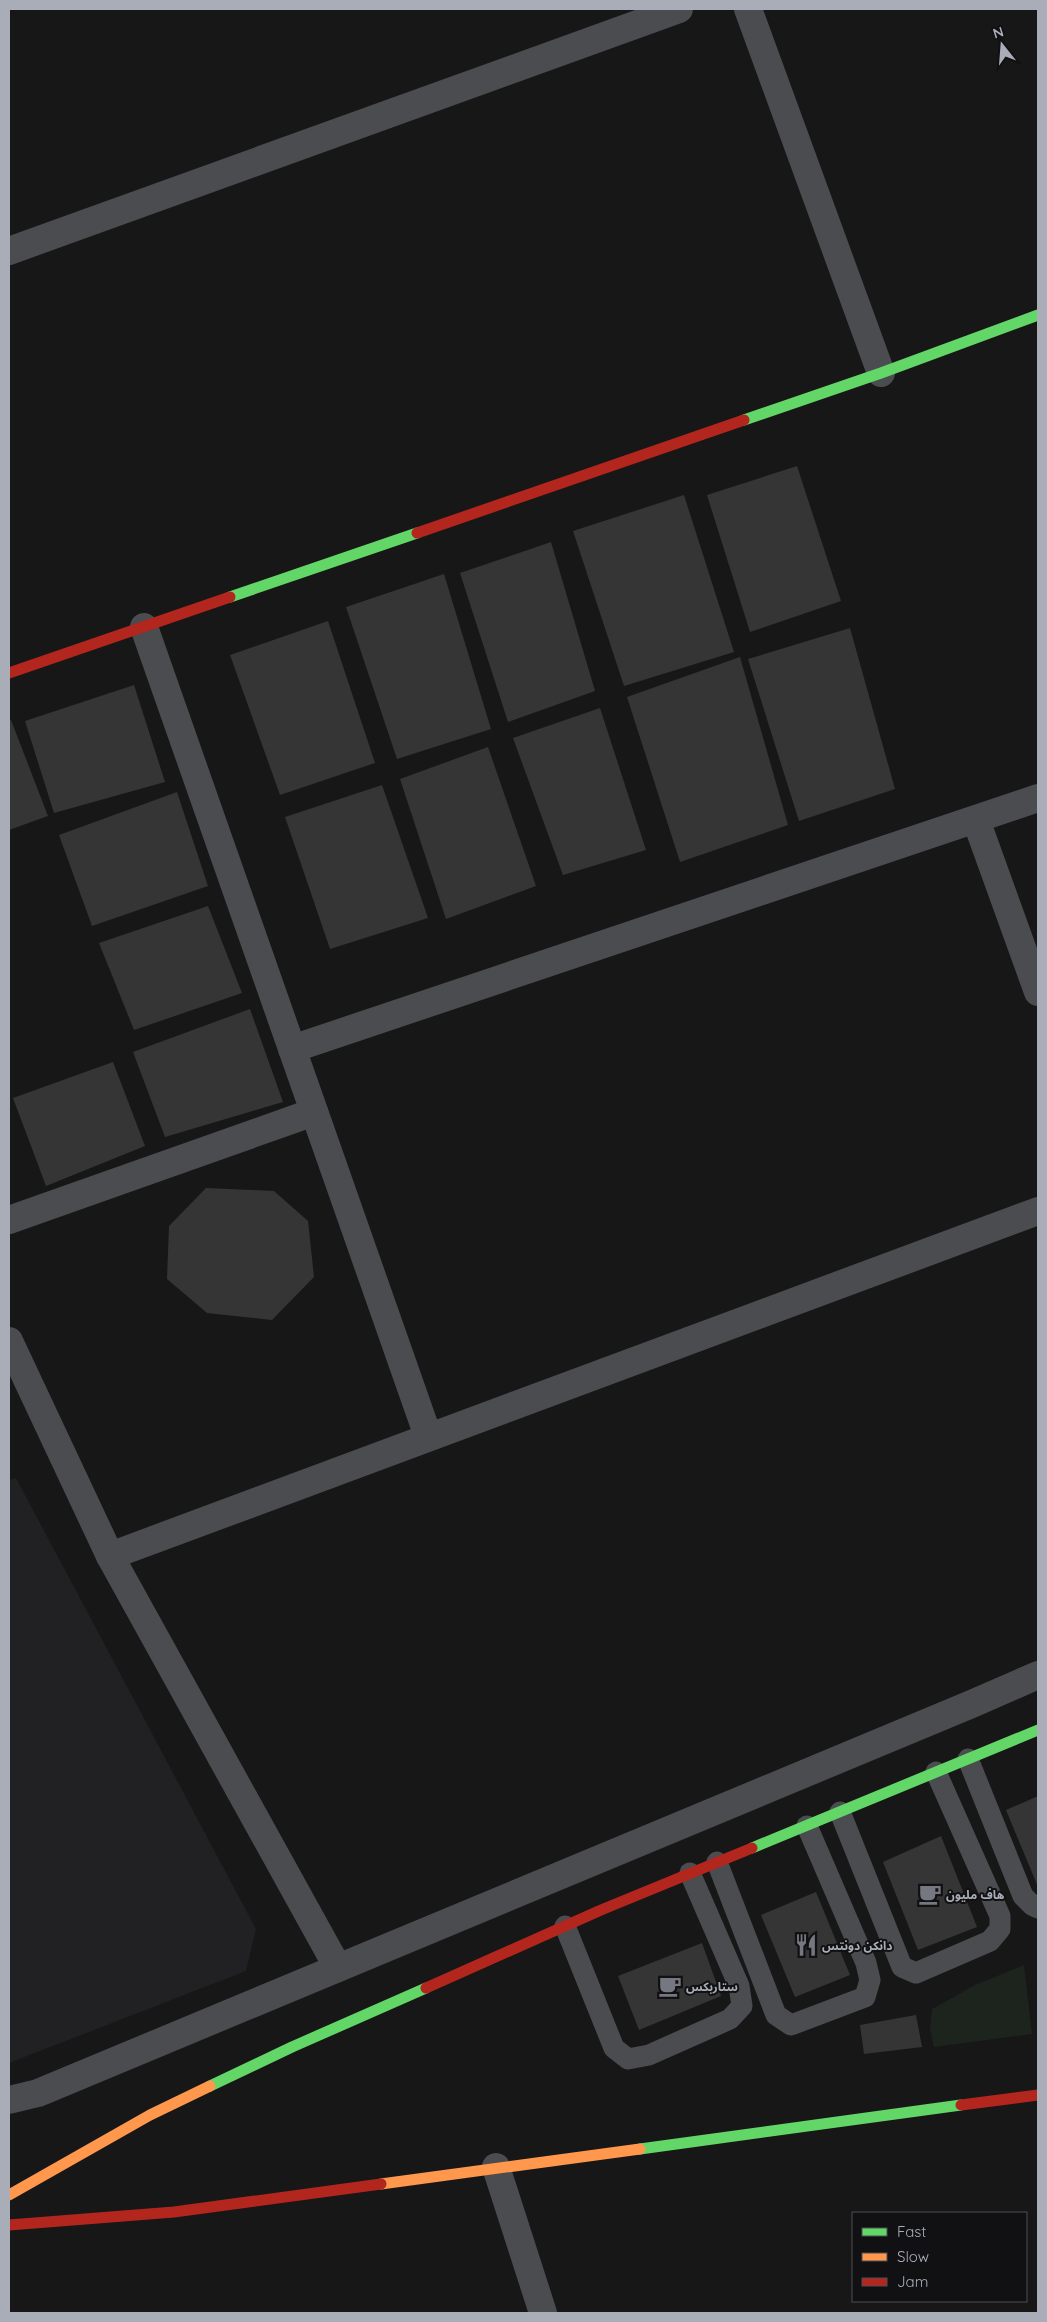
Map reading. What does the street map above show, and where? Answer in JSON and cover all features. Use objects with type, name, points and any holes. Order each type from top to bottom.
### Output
[{"type":"street","points":[[9,251],[679,9]]},
{"type":"street","points":[[748,9],[881,374]]},
{"type":"street","points":[[9,673],[881,374],[1038,315]]},
{"type":"street","points":[[144,627],[428,1436]]},
{"type":"street","points":[[292,1049],[1038,798]]},
{"type":"street","points":[[976,820],[1038,992]]},
{"type":"street","points":[[9,1220],[314,1112]]},
{"type":"street","points":[[110,1556],[428,1436],[1038,1211]]},
{"type":"street","points":[[9,1341],[110,1556],[338,1968]]},
{"type":"street","points":[[9,2100],[38,2093],[974,1704],[1038,1675]]},
{"type":"street","points":[[9,2196],[159,2111],[292,2046],[690,1873],[1038,1730]]},
{"type":"street","points":[[9,2225],[174,2212],[496,2167],[1038,2096]]},
{"type":"street","points":[[496,2167],[543,2313]]},
{"type":"lane","points":[[968,1759],[1023,1896],[1038,1908]]},
{"type":"lane","points":[[840,1812],[902,1967],[916,1973],[990,1941],[1000,1929],[1000,1916],[936,1772]]},
{"type":"lane","points":[[717,1862],[776,2014],[791,2024],[865,1997],[870,1980],[866,1963],[807,1826]]},
{"type":"lane","points":[[565,1926],[614,2048],[628,2059],[649,2055],[730,2019],[742,2006],[739,1986],[690,1873]]},
{"type":"shaded area","points":[[16,1478],[256,1929],[246,1971],[9,2063],[9,1480]]},
{"type":"shaded area","points":[[1024,1965],[1032,2034],[934,2047],[930,2029],[932,2009],[975,1985]]},
{"type":"building","points":[[797,466],[841,601],[750,632],[707,495]]},
{"type":"building","points":[[684,495],[734,652],[624,686],[573,531]]},
{"type":"building","points":[[551,542],[595,691],[508,722],[460,573]]},
{"type":"building","points":[[444,574],[491,729],[397,759],[346,607]]},
{"type":"building","points":[[328,621],[375,763],[280,795],[230,655]]},
{"type":"building","points":[[850,628],[895,789],[799,821],[748,659]]},
{"type":"building","points":[[740,657],[788,825],[680,862],[627,697]]},
{"type":"building","points":[[134,685],[165,782],[54,813],[25,721]]},
{"type":"building","points":[[600,708],[646,850],[563,875],[513,738]]},
{"type":"building","points":[[11,720],[48,816],[9,830],[9,721]]},
{"type":"building","points":[[488,747],[536,886],[446,919],[400,779]]},
{"type":"building","points":[[382,785],[428,918],[330,949],[285,817]]},
{"type":"building","points":[[177,792],[208,886],[92,926],[59,835]]},
{"type":"building","points":[[208,906],[242,993],[134,1030],[99,943]]},
{"type":"building","points":[[250,1009],[283,1102],[165,1137],[133,1052]]},
{"type":"building","points":[[113,1062],[145,1146],[46,1186],[13,1098]]},
{"type":"building","points":[[206,1188],[274,1191],[308,1221],[314,1277],[272,1320],[207,1313],[167,1279],[169,1226]]},
{"type":"building","points":[[1038,1796],[1038,1887],[1006,1810]]},
{"type":"building","name":"هاف مليون","points":[[941,1836],[977,1927],[918,1950],[883,1862]]},
{"type":"building","name":"دانكن دونتس","points":[[816,1892],[850,1975],[795,1997],[761,1915]]},
{"type":"building","name":"ستاربكس","points":[[702,1943],[721,1996],[639,2030],[618,1976]]},
{"type":"building","points":[[916,2015],[922,2047],[864,2054],[860,2025]]},
{"type":"traffic: fast","points":[[744,420],[881,373],[1038,315]]},
{"type":"traffic: fast","points":[[230,597],[417,533]]},
{"type":"traffic: fast","points":[[752,1848],[1038,1730]]},
{"type":"traffic: fast","points":[[210,2086],[292,2047],[426,1988]]},
{"type":"traffic: fast","points":[[640,2149],[961,2105]]},
{"type":"traffic: slow","points":[[9,2195],[150,2115],[210,2086]]},
{"type":"traffic: slow","points":[[381,2184],[640,2149]]},
{"type":"traffic: jam","points":[[417,533],[744,420]]},
{"type":"traffic: jam","points":[[9,673],[230,597]]},
{"type":"traffic: jam","points":[[426,1988],[601,1910],[752,1848]]},
{"type":"traffic: jam","points":[[961,2105],[1038,2095]]},
{"type":"traffic: jam","points":[[9,2225],[174,2212],[381,2184]]},
{"type":"place","name":"هاف مليون","points":[[930,1894]]},
{"type":"place","name":"دانكن دونتس","points":[[806,1945]]},
{"type":"place","name":"ستاربكس","points":[[670,1986]]}]
